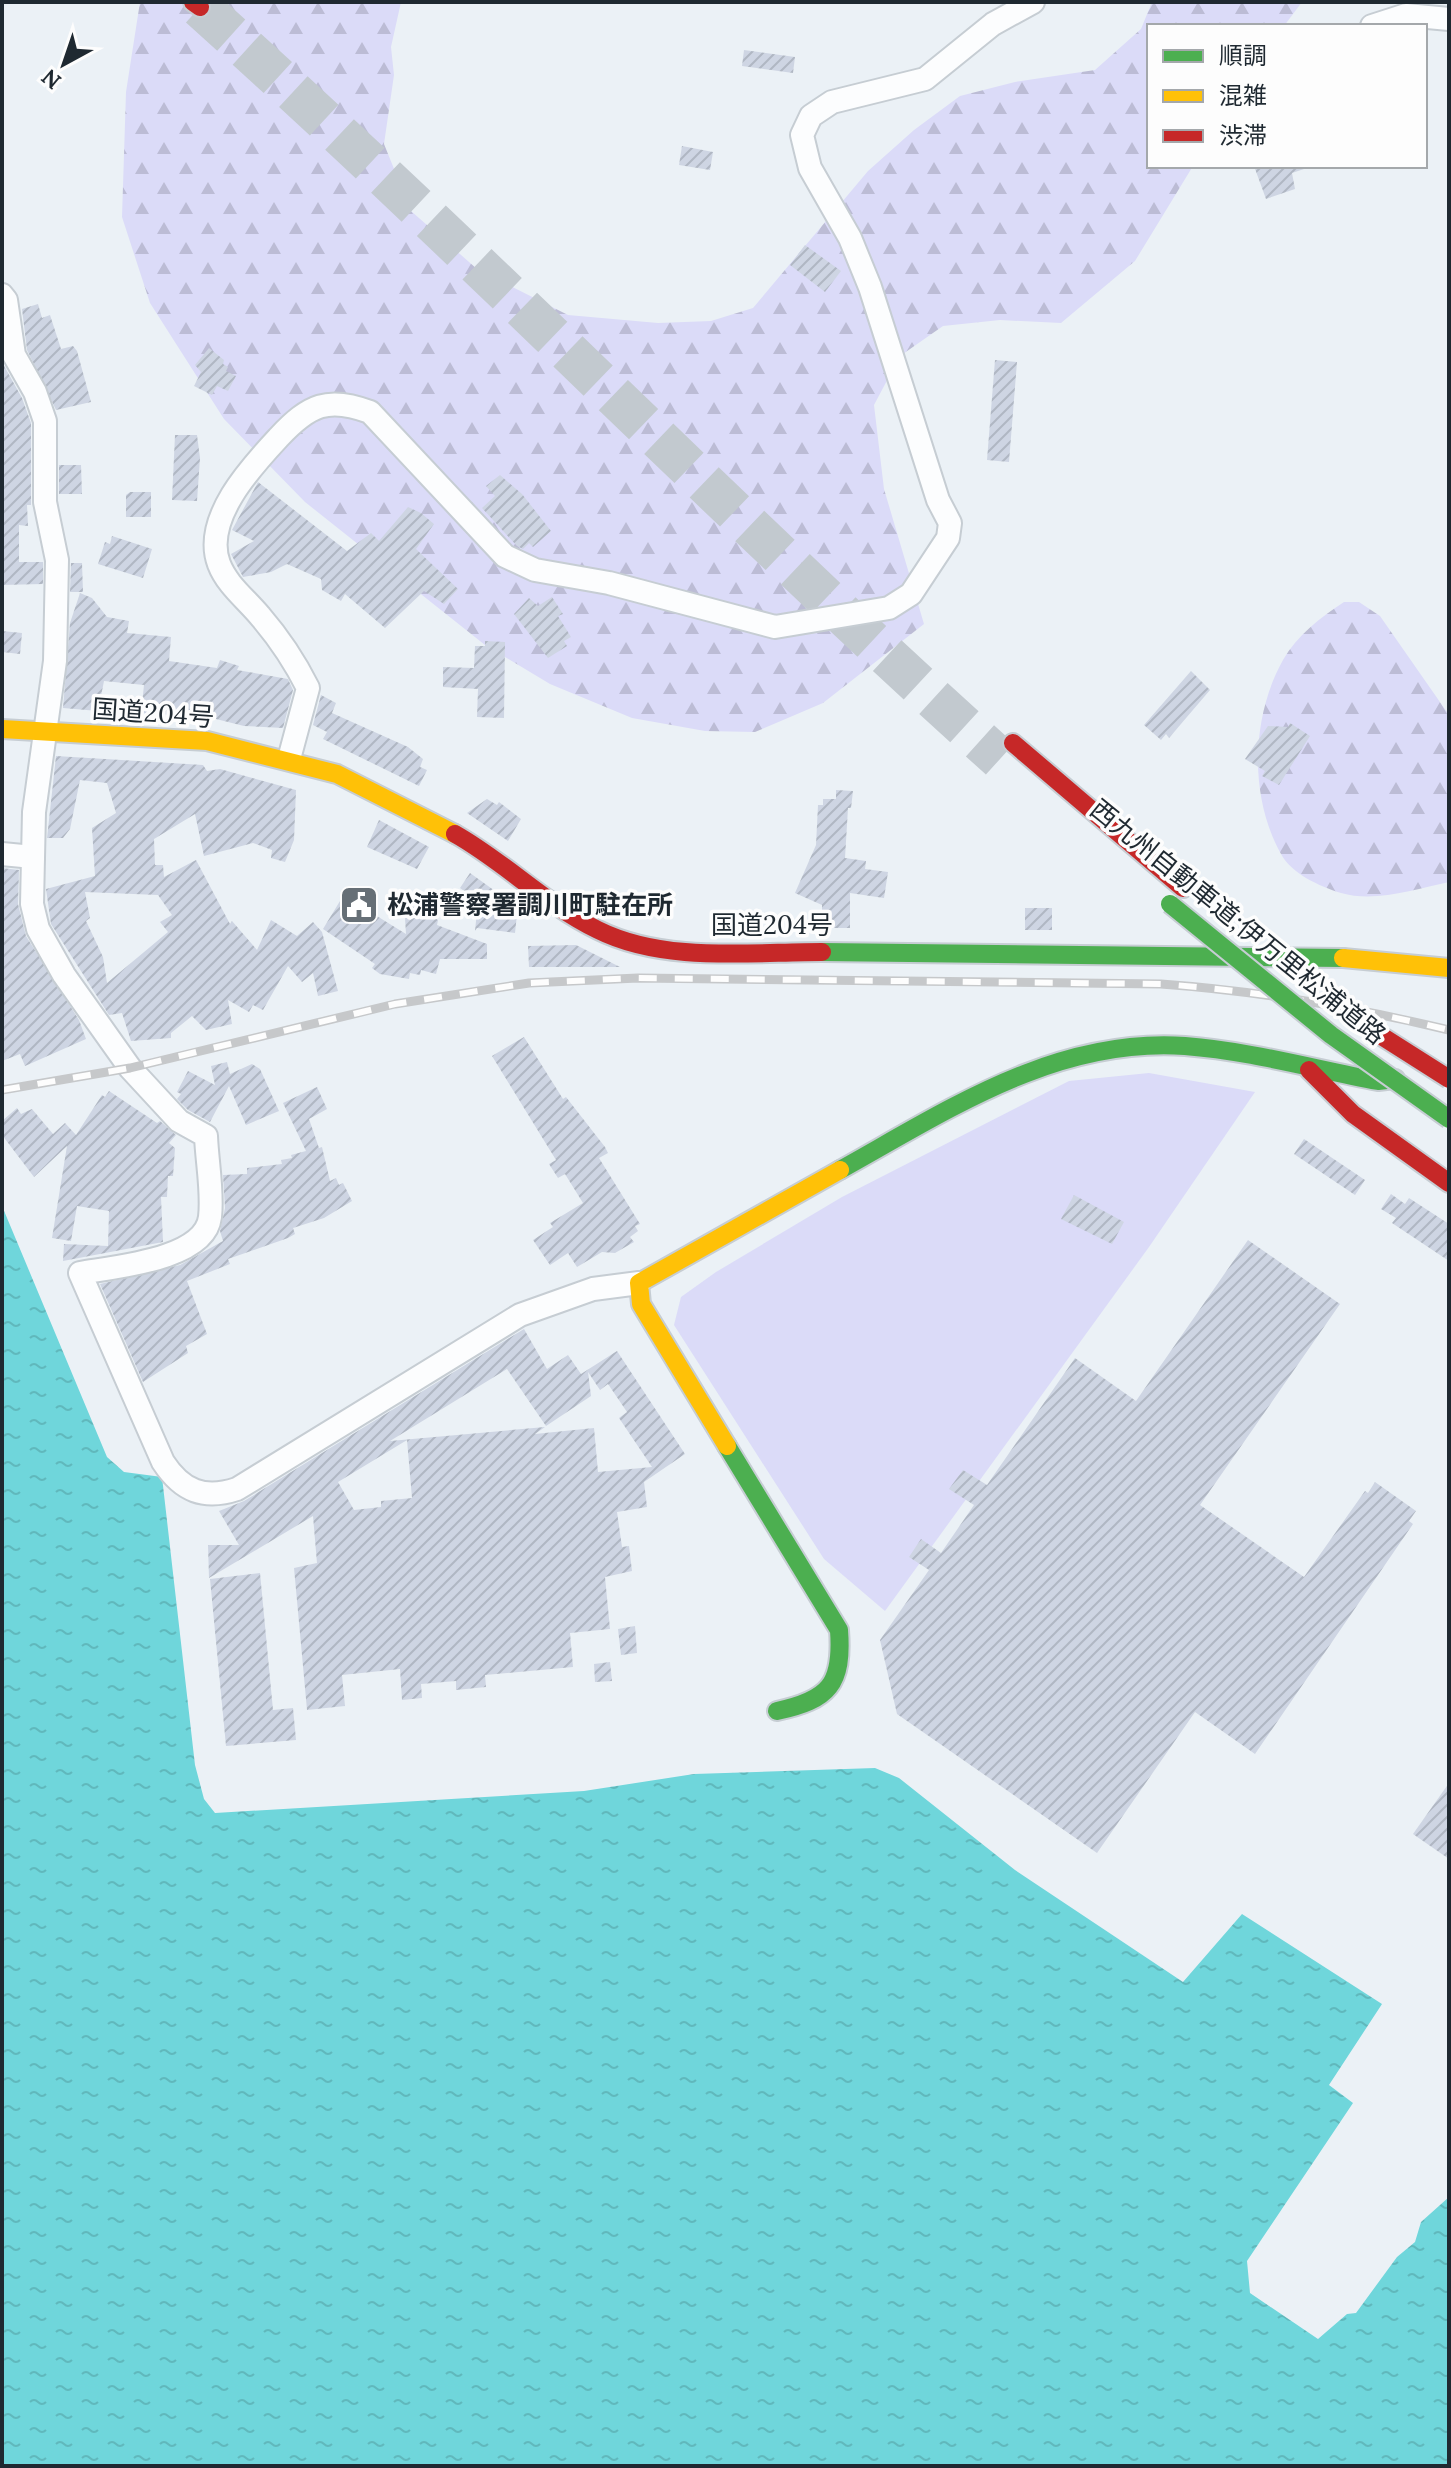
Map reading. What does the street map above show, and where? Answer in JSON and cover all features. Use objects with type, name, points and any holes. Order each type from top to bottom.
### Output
[{"type":"main road","name":"国道204号","points":[[2,729],[207,741],[289,759],[337,774],[400,803],[462,838],[564,911],[599,931],[631,943],[682,951],[1312,957],[1372,959],[1449,968]]},
{"type":"main road","name":"西九州自動車道;伊万里松浦道路","points":[[1013,743],[1191,895]]},
{"type":"main road","name":"西九州自動車道;伊万里松浦道路","points":[[1164,898],[1331,1035],[1449,1119]]},
{"type":"main road","name":"西九州自動車道;伊万里松浦道路","points":[[1293,972],[1244,937],[1354,1032],[1449,1103]]},
{"type":"main road","points":[[1342,1009],[1449,1079]]},
{"type":"main road","points":[[777,1711],[808,1706],[836,1683],[843,1658],[839,1630],[641,1304],[639,1283],[988,1089],[1056,1061],[1121,1047],[1184,1046],[1254,1056],[1309,1070],[1378,1081],[1449,1073]]},
{"type":"main road","points":[[1309,1070],[1353,1114],[1449,1183]]},
{"type":"street","points":[[289,759],[308,688],[297,666],[225,574],[218,562],[217,534],[230,498],[243,476],[299,416],[319,406],[345,402],[370,412],[485,538],[505,556],[535,570],[609,583],[775,627],[889,608],[911,594],[948,538],[950,523],[938,500],[870,287],[850,238],[810,168],[802,135],[811,116],[832,102],[925,79],[993,24],[1033,2]]},
{"type":"street","points":[[1378,24],[1406,15],[1449,19]]},
{"type":"street","points":[[2,295],[6,300],[14,355],[35,392],[45,421],[45,502],[57,560],[56,648],[34,812],[32,904],[38,929],[64,975],[157,1101],[179,1121],[206,1136],[210,1220],[197,1240],[171,1255],[80,1273],[163,1462],[173,1477],[192,1491],[215,1496],[237,1489],[520,1315],[593,1289],[639,1283]]},
{"type":"street","points":[[2,854],[33,857]]},
{"type":"green space","points":[[140,2],[401,2],[391,47],[394,75],[384,144],[411,211],[477,269],[568,315],[658,323],[711,321],[753,308],[868,171],[914,130],[960,96],[1015,82],[1095,70],[1141,29],[1152,2],[1302,2],[1286,24],[1147,24],[1147,168],[1192,168],[1135,261],[1061,323],[1000,320],[943,326],[900,356],[874,405],[884,489],[924,624],[823,703],[755,732],[705,731],[632,718],[550,684],[485,645],[305,502],[224,419],[150,303],[122,217],[126,92]]},
{"type":"green space","points":[[1344,602],[1359,602],[1380,616],[1449,715],[1449,882],[1381,896],[1341,893],[1315,883],[1292,868],[1281,854],[1271,832],[1263,808],[1258,757],[1260,731],[1272,682],[1295,643]]},
{"type":"green space","points":[[1149,1073],[1255,1092],[1149,1247],[885,1611],[824,1559],[674,1325],[681,1297],[716,1272],[842,1197],[1069,1081]]},
{"type":"water","points":[[2,1206],[107,1457],[124,1472],[162,1477],[195,1765],[204,1799],[215,1813],[584,1791],[694,1774],[875,1768],[899,1778],[1015,1870],[1183,1982],[1242,1914],[1382,2004],[1329,2085],[1353,2103],[1247,2261],[1250,2293],[1318,2339],[1347,2314],[1356,2313],[1397,2257],[1415,2242],[1421,2222],[1449,2197],[1449,2466],[2,2466]]},
{"type":"building","points":[[744,50],[795,57],[793,73],[742,66]]},
{"type":"building","points":[[682,146],[713,152],[710,170],[679,165]]},
{"type":"building","points":[[1255,168],[1307,168],[1292,173],[1295,189],[1266,199]]},
{"type":"building","points":[[805,245],[841,271],[825,292],[790,265]]},
{"type":"building","points":[[38,304],[42,318],[50,315],[61,349],[73,346],[77,351],[91,402],[56,410],[27,350],[22,309]]},
{"type":"building","points":[[209,348],[224,360],[223,364],[228,367],[226,371],[236,376],[228,391],[217,386],[212,395],[194,386],[201,372],[195,365]]},
{"type":"building","points":[[995,360],[1017,362],[1009,462],[987,460]]},
{"type":"building","points":[[2,362],[22,398],[31,423],[31,505],[27,505],[28,526],[19,525],[19,562],[43,562],[43,584],[2,585]]},
{"type":"building","points":[[175,435],[197,435],[200,458],[197,501],[172,500]]},
{"type":"building","points":[[59,465],[81,465],[82,494],[59,494]]},
{"type":"building","points":[[500,475],[522,494],[551,531],[533,547],[529,543],[523,549],[517,546],[482,508],[495,496],[486,486]]},
{"type":"building","points":[[258,482],[347,551],[371,533],[379,541],[408,507],[421,513],[434,524],[416,549],[458,589],[444,604],[424,591],[385,628],[345,594],[341,601],[322,590],[321,579],[287,564],[271,572],[243,577],[231,554],[254,541],[232,530]]},
{"type":"building","points":[[130,492],[151,492],[151,517],[126,517],[126,495]]},
{"type":"building","points":[[112,536],[152,549],[143,578],[98,564],[105,542],[110,544]]},
{"type":"building","points":[[71,563],[82,563],[83,592],[70,592]]},
{"type":"building","points":[[80,593],[92,598],[107,617],[129,621],[127,633],[171,637],[169,661],[217,668],[220,660],[239,666],[237,670],[288,679],[293,690],[283,728],[244,726],[208,717],[141,713],[144,685],[104,681],[98,711],[63,708],[70,623]]},
{"type":"building","points":[[552,597],[563,614],[558,616],[571,637],[564,641],[567,646],[548,658],[514,614],[529,598],[538,606]]},
{"type":"building","points":[[2,631],[22,633],[20,654],[2,652]]},
{"type":"building","points":[[485,641],[505,642],[504,718],[477,717],[478,689],[443,687],[443,667],[474,668],[475,646],[485,646]]},
{"type":"building","points":[[1191,671],[1210,690],[1169,738],[1166,734],[1161,740],[1144,725]]},
{"type":"building","points":[[321,695],[336,703],[332,713],[408,747],[423,759],[420,767],[427,770],[419,786],[323,739],[327,732],[313,725]]},
{"type":"building","points":[[1290,723],[1310,736],[1279,785],[1262,776],[1265,771],[1245,759],[1268,726],[1288,727]]},
{"type":"building","points":[[56,756],[203,765],[207,771],[220,769],[296,790],[294,840],[285,862],[271,858],[272,850],[253,843],[204,856],[195,814],[154,839],[155,865],[163,865],[164,877],[196,860],[230,924],[232,921],[257,950],[271,920],[297,936],[313,922],[322,932],[338,991],[318,996],[313,973],[302,982],[288,966],[263,1010],[253,1005],[249,1012],[228,1000],[232,1024],[206,1030],[192,1016],[171,1033],[171,1038],[131,1041],[122,1013],[109,1015],[51,924],[46,889],[95,876],[92,828],[116,813],[107,783],[80,780],[70,829],[63,838],[47,838]],"holes":[[[85,892],[158,895],[172,915],[160,922],[168,932],[107,983],[103,957],[86,921],[90,918]]]},
{"type":"building","points":[[836,790],[853,791],[851,808],[848,808],[845,858],[866,861],[865,869],[888,872],[884,898],[850,893],[850,928],[822,928],[822,905],[795,893],[816,845],[818,805],[823,805],[823,799],[836,799]]},
{"type":"building","points":[[487,799],[497,805],[499,802],[521,819],[508,841],[467,813]]},
{"type":"building","points":[[379,820],[429,847],[417,869],[367,847]]},
{"type":"building","points":[[2,868],[19,870],[18,904],[26,936],[79,1020],[86,1039],[25,1066],[20,1054],[2,1061]]},
{"type":"building","points":[[470,873],[502,896],[493,907],[517,914],[515,933],[477,928],[475,931],[478,901],[460,888]]},
{"type":"building","points":[[340,901],[368,919],[372,913],[406,934],[404,902],[438,920],[437,925],[487,944],[487,959],[440,959],[436,974],[421,970],[420,975],[410,973],[409,979],[380,974],[372,968],[375,964],[323,929]]},
{"type":"building","points":[[1025,908],[1052,908],[1052,930],[1025,930]]},
{"type":"building","points":[[576,945],[620,967],[529,967],[528,946]]},
{"type":"building","points":[[524,1037],[563,1099],[566,1097],[605,1147],[608,1153],[599,1158],[640,1224],[635,1226],[638,1231],[630,1237],[634,1242],[615,1253],[602,1252],[577,1267],[568,1253],[550,1265],[533,1240],[553,1227],[550,1223],[583,1203],[565,1174],[558,1178],[549,1164],[556,1160],[492,1056]]},
{"type":"building","points":[[227,1062],[230,1074],[252,1064],[260,1069],[279,1111],[246,1125],[229,1086],[210,1122],[188,1110],[177,1099],[181,1094],[177,1092],[188,1071],[215,1085],[211,1066]]},
{"type":"building","points":[[317,1087],[327,1109],[309,1119],[319,1148],[322,1147],[330,1181],[336,1178],[339,1185],[343,1183],[352,1201],[324,1218],[293,1228],[295,1234],[288,1238],[228,1259],[230,1264],[187,1281],[207,1334],[186,1346],[188,1353],[143,1382],[100,1284],[180,1265],[223,1241],[220,1231],[225,1208],[223,1175],[247,1174],[247,1168],[282,1164],[281,1160],[306,1151],[283,1103]]},
{"type":"building","points":[[109,1091],[157,1123],[160,1121],[176,1135],[169,1143],[175,1148],[173,1176],[168,1176],[167,1197],[161,1197],[163,1242],[63,1261],[64,1244],[108,1246],[109,1211],[77,1206],[71,1241],[52,1238],[67,1146],[34,1177],[2,1135],[2,1121],[17,1108],[21,1114],[32,1109],[53,1134],[65,1123],[76,1135],[102,1095],[105,1097]]},
{"type":"building","points":[[1304,1139],[1365,1180],[1355,1195],[1294,1154]]},
{"type":"building","points":[[1391,1194],[1405,1204],[1409,1198],[1449,1224],[1449,1261],[1392,1223],[1396,1218],[1381,1209]]},
{"type":"building","points":[[1074,1195],[1124,1222],[1112,1244],[1061,1219]]},
{"type":"building","points":[[1248,1240],[1340,1304],[1200,1505],[1304,1577],[1365,1491],[1368,1493],[1375,1482],[1416,1511],[1409,1521],[1413,1524],[1255,1754],[1195,1712],[1097,1853],[897,1714],[880,1640],[929,1570],[909,1557],[921,1539],[941,1553],[974,1505],[949,1489],[963,1470],[987,1485],[1075,1358],[1136,1401]]},
{"type":"building","points":[[524,1329],[547,1369],[568,1355],[581,1374],[617,1351],[685,1454],[644,1482],[647,1507],[617,1512],[622,1547],[629,1546],[632,1571],[605,1577],[610,1629],[570,1633],[573,1667],[485,1675],[486,1687],[456,1690],[456,1681],[421,1684],[422,1698],[402,1700],[400,1669],[342,1675],[345,1706],[307,1710],[294,1568],[317,1563],[313,1516],[209,1578],[208,1545],[239,1545],[219,1511],[244,1501]],"holes":[[[507,1369],[546,1426],[591,1396],[588,1372],[600,1390],[608,1384],[627,1412],[619,1418],[652,1467],[598,1472],[594,1428],[535,1434],[545,1427],[390,1441]],[[407,1440],[412,1498],[381,1501],[381,1507],[354,1510],[338,1482]]]},
{"type":"building","points":[[260,1573],[273,1710],[293,1708],[296,1740],[226,1746],[210,1579]]},
{"type":"building","points":[[635,1626],[637,1653],[621,1655],[618,1629]]},
{"type":"building","points":[[610,1662],[612,1681],[595,1682],[594,1664]]},
{"type":"building","points":[[1449,1783],[1449,1859],[1413,1834]]},
{"type":"tunnel","points":[[200,7],[302,99],[1000,759]]},
{"type":"railway","points":[[2,1090],[130,1068],[395,1004],[529,983],[638,978],[1161,984],[1306,1001],[1449,1030]]},
{"type":"traffic: fast","points":[[1170,904],[1331,1035],[1449,1119]]},
{"type":"traffic: fast","points":[[822,952],[1343,958]]},
{"type":"traffic: fast","points":[[840,1170],[921,1124],[1005,1082],[1048,1065],[1092,1053],[1138,1046],[1209,1048],[1378,1081],[1395,1079]]},
{"type":"traffic: fast","points":[[727,1446],[839,1630],[838,1664],[829,1687],[809,1701],[777,1711]]},
{"type":"traffic: slow","points":[[2,729],[207,741],[337,774],[455,834]]},
{"type":"traffic: slow","points":[[1343,958],[1449,968]]},
{"type":"traffic: slow","points":[[727,1446],[641,1304],[639,1283],[840,1170]]},
{"type":"traffic: jam","points":[[193,2],[200,7]]},
{"type":"traffic: jam","points":[[1013,743],[1183,888]]},
{"type":"traffic: jam","points":[[455,834],[579,920],[624,940],[651,947],[708,953],[822,952]]},
{"type":"traffic: jam","points":[[1353,1018],[1449,1079]]},
{"type":"traffic: jam","points":[[1309,1070],[1353,1114],[1449,1183]]},
{"type":"place","name":"松浦警察署調川町駐在所","points":[[359,905]]}]
